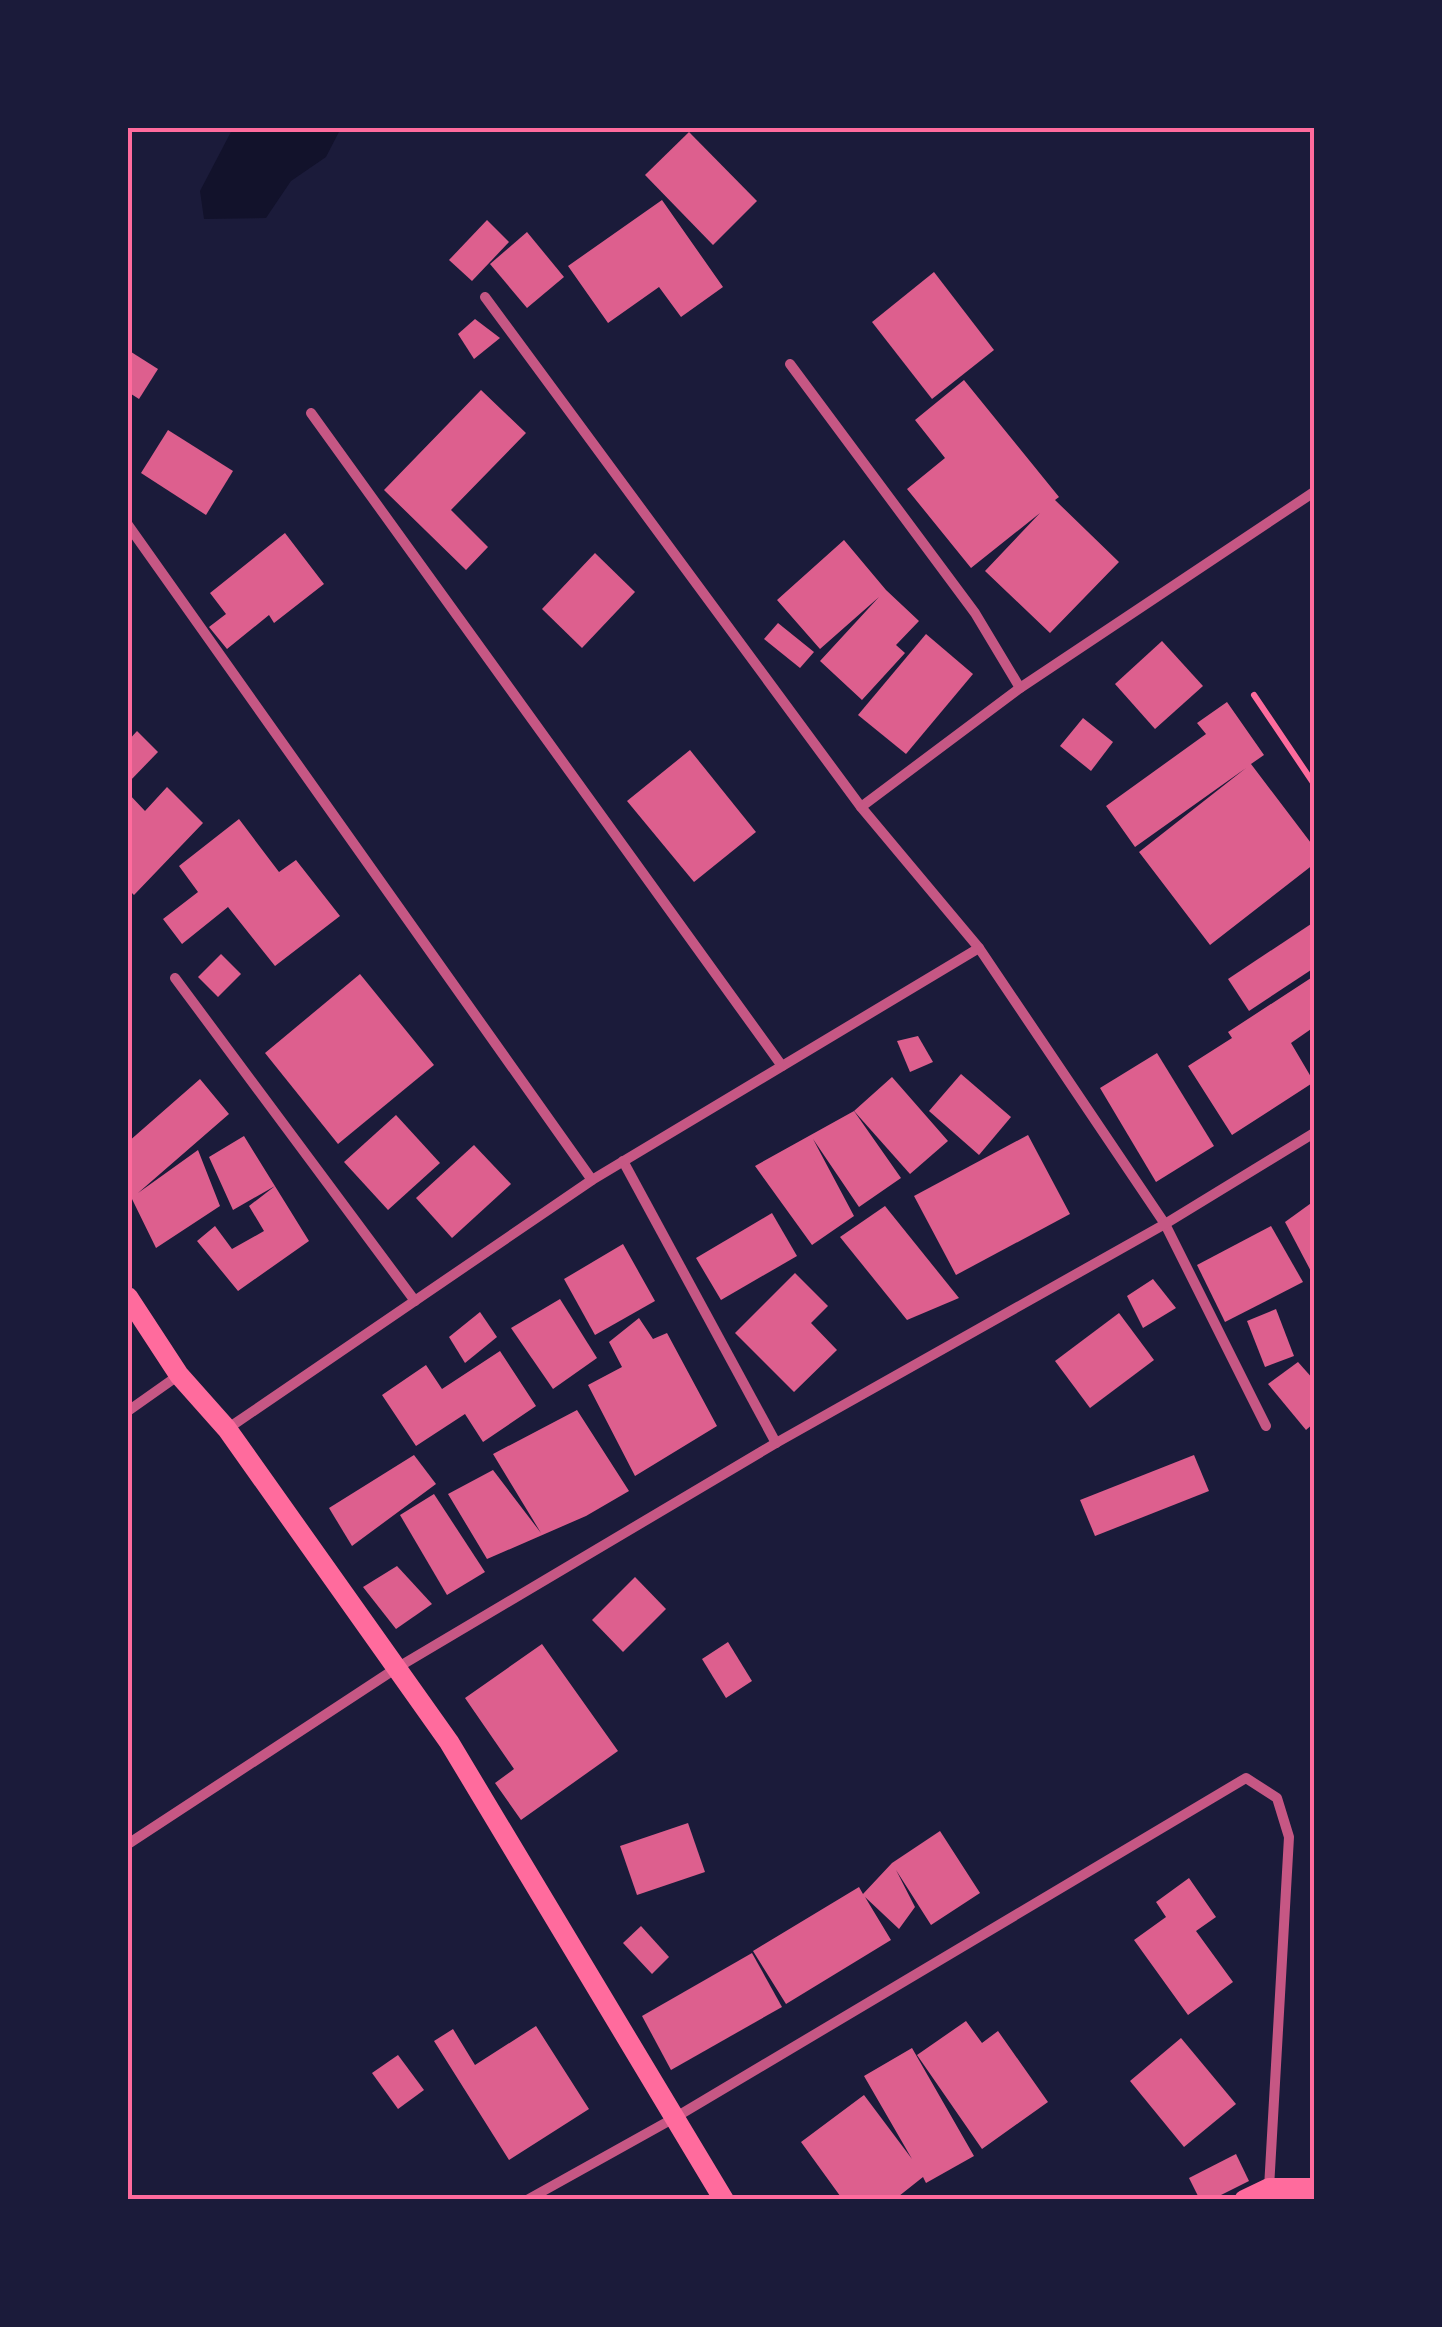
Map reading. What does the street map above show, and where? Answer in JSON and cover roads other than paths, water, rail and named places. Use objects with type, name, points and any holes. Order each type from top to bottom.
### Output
[{"type":"main road","points":[[128,1297],[179,1375],[227,1429],[449,1742],[724,2200]]},
{"type":"main road","points":[[1244,2200],[1269,2188],[1314,2188]]},
{"type":"street","points":[[486,297],[861,806],[980,948],[1166,1224],[1266,1426]]},
{"type":"street","points":[[790,364],[975,612],[1020,688]]},
{"type":"street","points":[[311,413],[782,1066]]},
{"type":"street","points":[[861,806],[1020,688],[1314,492]]},
{"type":"street","points":[[128,526],[592,1180]]},
{"type":"street","points":[[227,1429],[592,1180],[980,948]]},
{"type":"street","points":[[175,978],[414,1302]]},
{"type":"street","points":[[128,1844],[395,1669],[776,1442],[1166,1224],[1314,1133]]},
{"type":"street","points":[[623,1161],[776,1442]]},
{"type":"street","points":[[128,1411],[179,1375]]},
{"type":"street","points":[[527,2200],[676,2117],[1246,1778],[1277,1798],[1289,1838],[1269,2188]]}]
